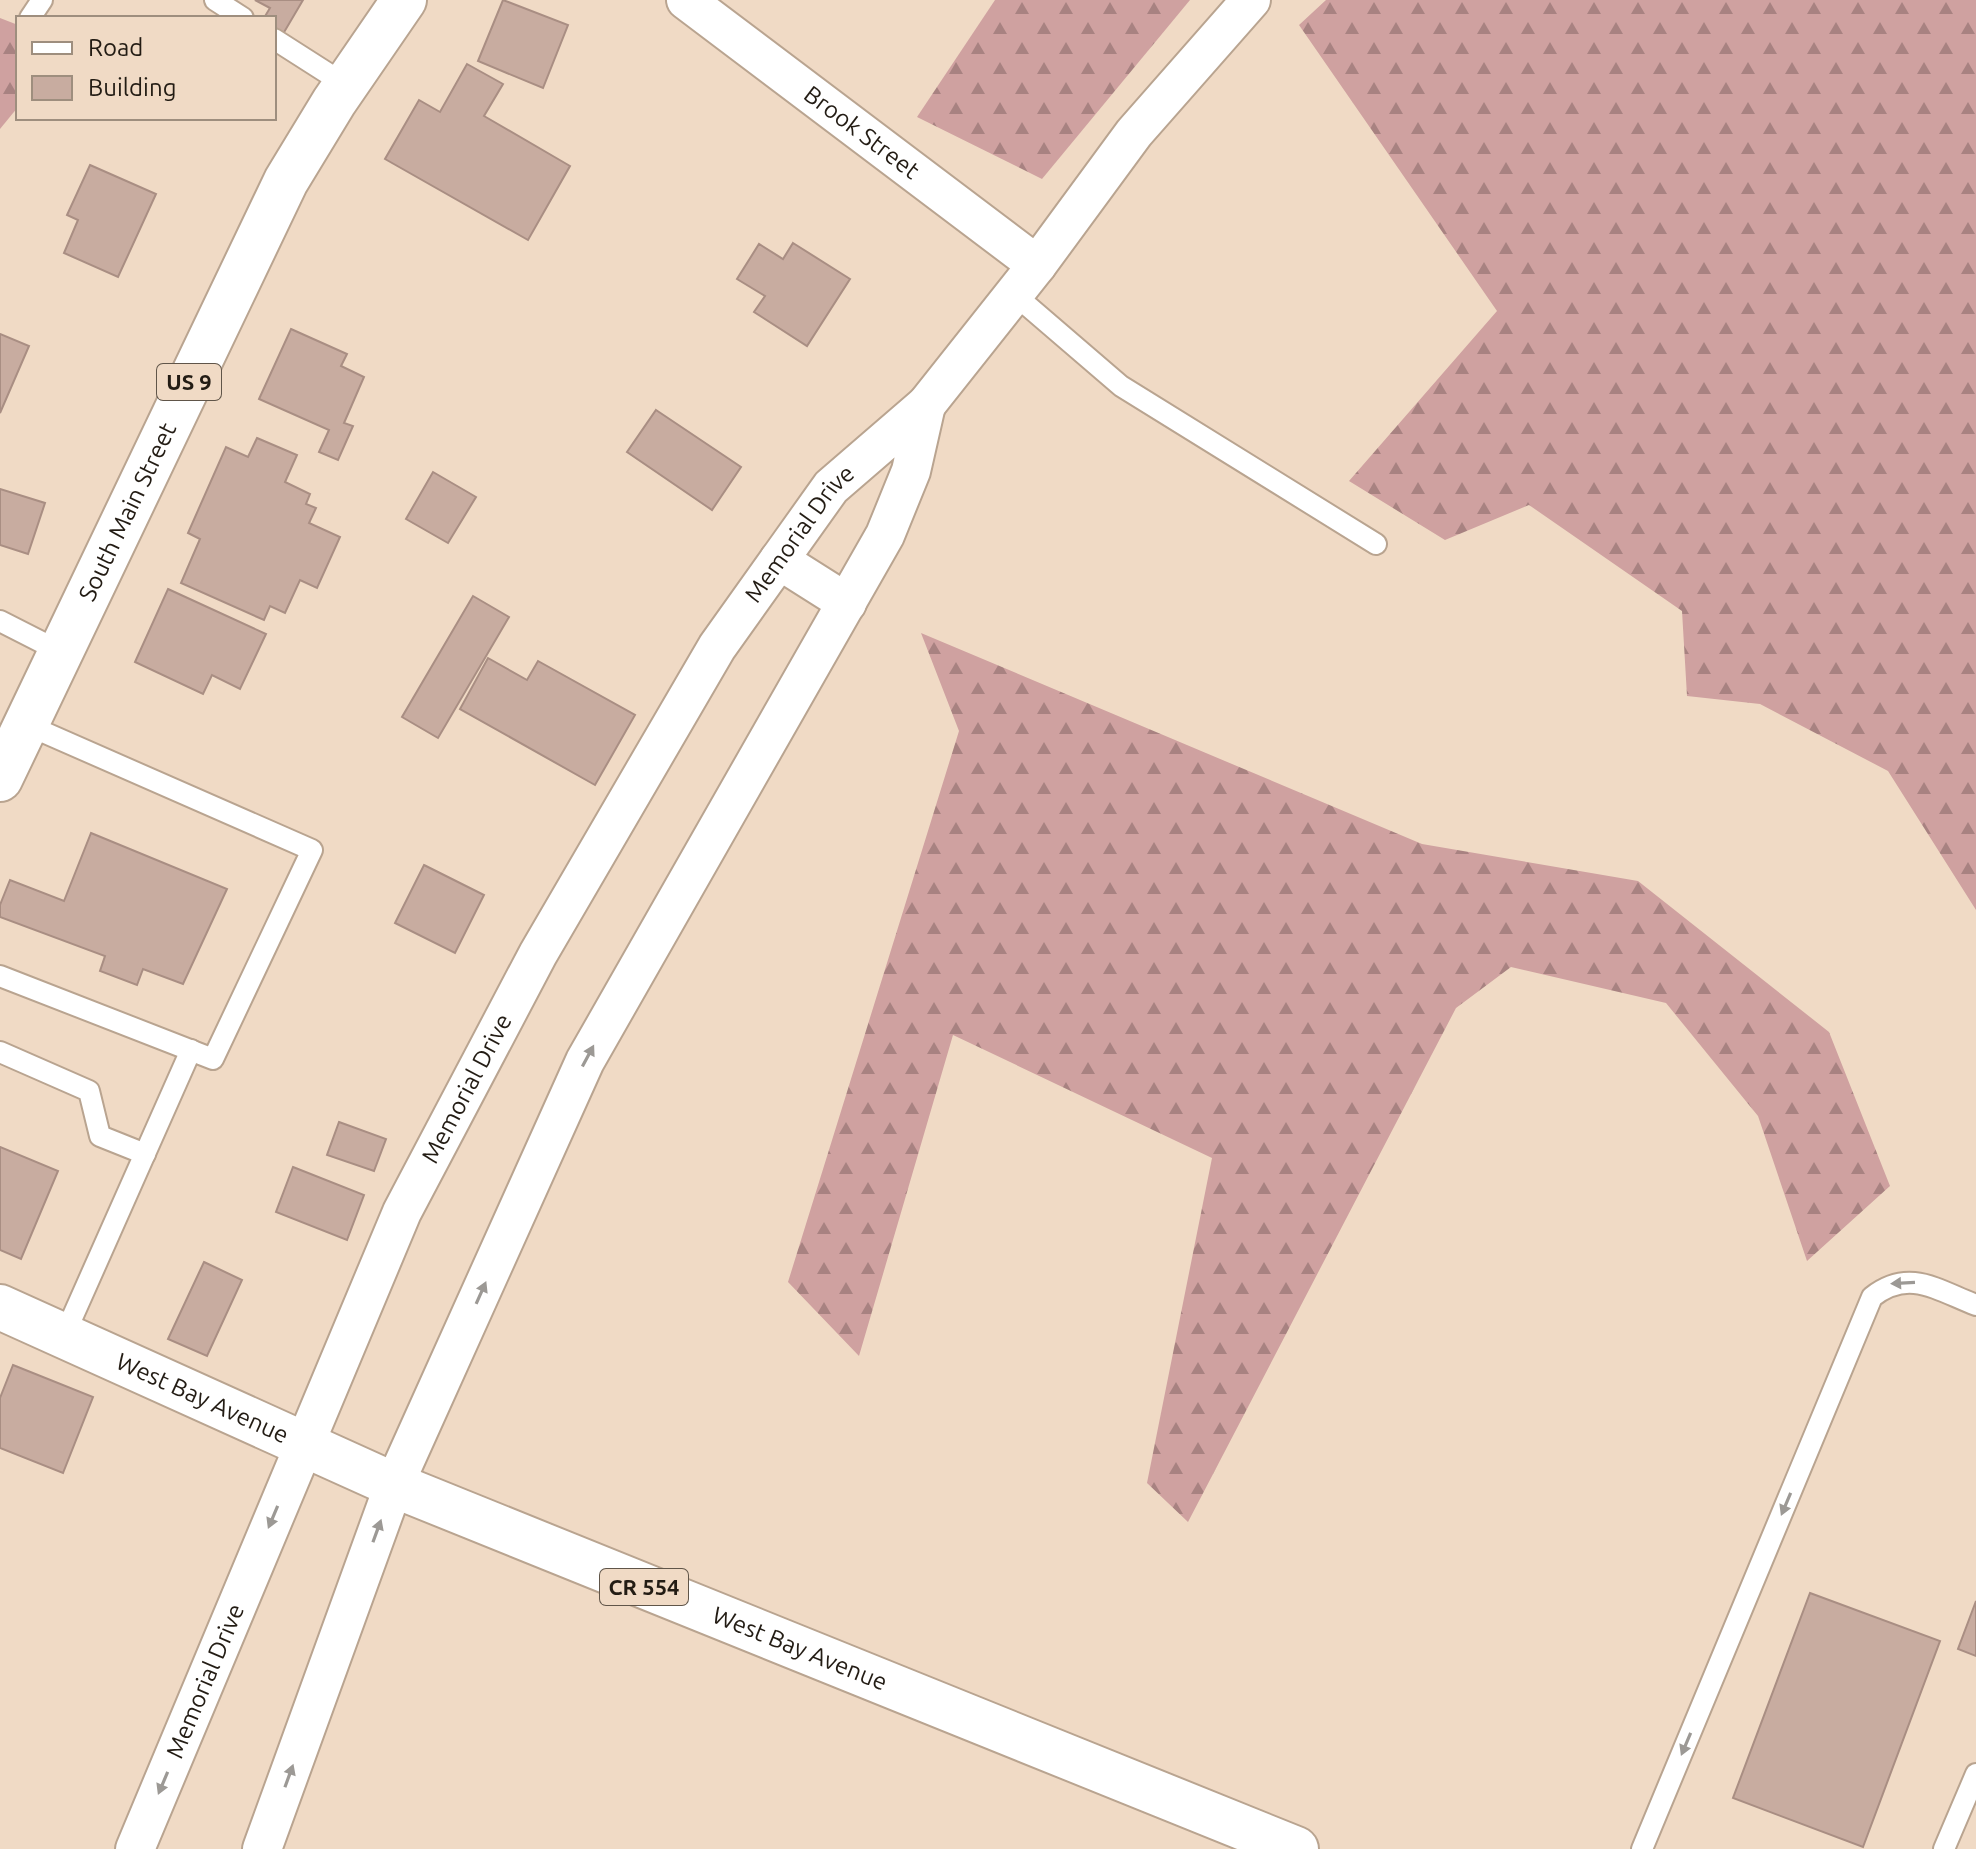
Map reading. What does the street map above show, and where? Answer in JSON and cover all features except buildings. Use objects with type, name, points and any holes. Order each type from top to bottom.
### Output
[{"type":"main road","name":"South Main Street","points":[[0,779],[286,181],[404,0]]},
{"type":"main road","name":"West Bay Avenue","points":[[0,1307],[394,1485],[1296,1849]]},
{"type":"street","name":"Brook Street","points":[[686,0],[1026,279]]},
{"type":"street","name":"Memorial Drive","points":[[135,1849],[402,1212],[538,954],[717,647],[831,487],[926,405],[1026,279],[1134,133],[1251,0]]},
{"type":"street","name":"Memorial Drive","points":[[262,1849],[394,1485],[585,1061],[885,535],[911,471],[926,405]]},
{"type":"street","points":[[779,560],[847,603]]},
{"type":"lane","points":[[215,0],[240,16]]},
{"type":"lane","points":[[276,40],[346,85]]},
{"type":"lane","points":[[1026,279],[1121,386],[1376,544]]},
{"type":"lane","points":[[0,621],[59,651]]},
{"type":"lane","points":[[0,976],[213,1059],[312,850],[25,724]]},
{"type":"lane","points":[[64,1336],[191,1050]]},
{"type":"lane","points":[[0,1052],[89,1091],[100,1136],[145,1154]]},
{"type":"lane","points":[[1647,1847],[1872,1297],[1889,1283],[1914,1281],[1976,1305]]},
{"type":"lane","points":[[1944,1849],[1976,1774]]},
{"type":"green space","points":[[995,0],[1190,0],[1042,179],[917,117]]},
{"type":"green space","points":[[1326,0],[1976,0],[1976,910],[1888,771],[1760,704],[1687,696],[1682,611],[1529,505],[1445,540],[1349,481],[1497,311],[1299,25]]},
{"type":"green space","points":[[0,18],[16,24],[16,109],[0,129]]},
{"type":"green space","points":[[921,633],[1422,844],[1638,881],[1829,1032],[1890,1186],[1807,1261],[1758,1116],[1666,1003],[1511,967],[1456,1008],[1188,1522],[1147,1483],[1212,1158],[953,1035],[859,1356],[788,1282],[959,731]]}]
